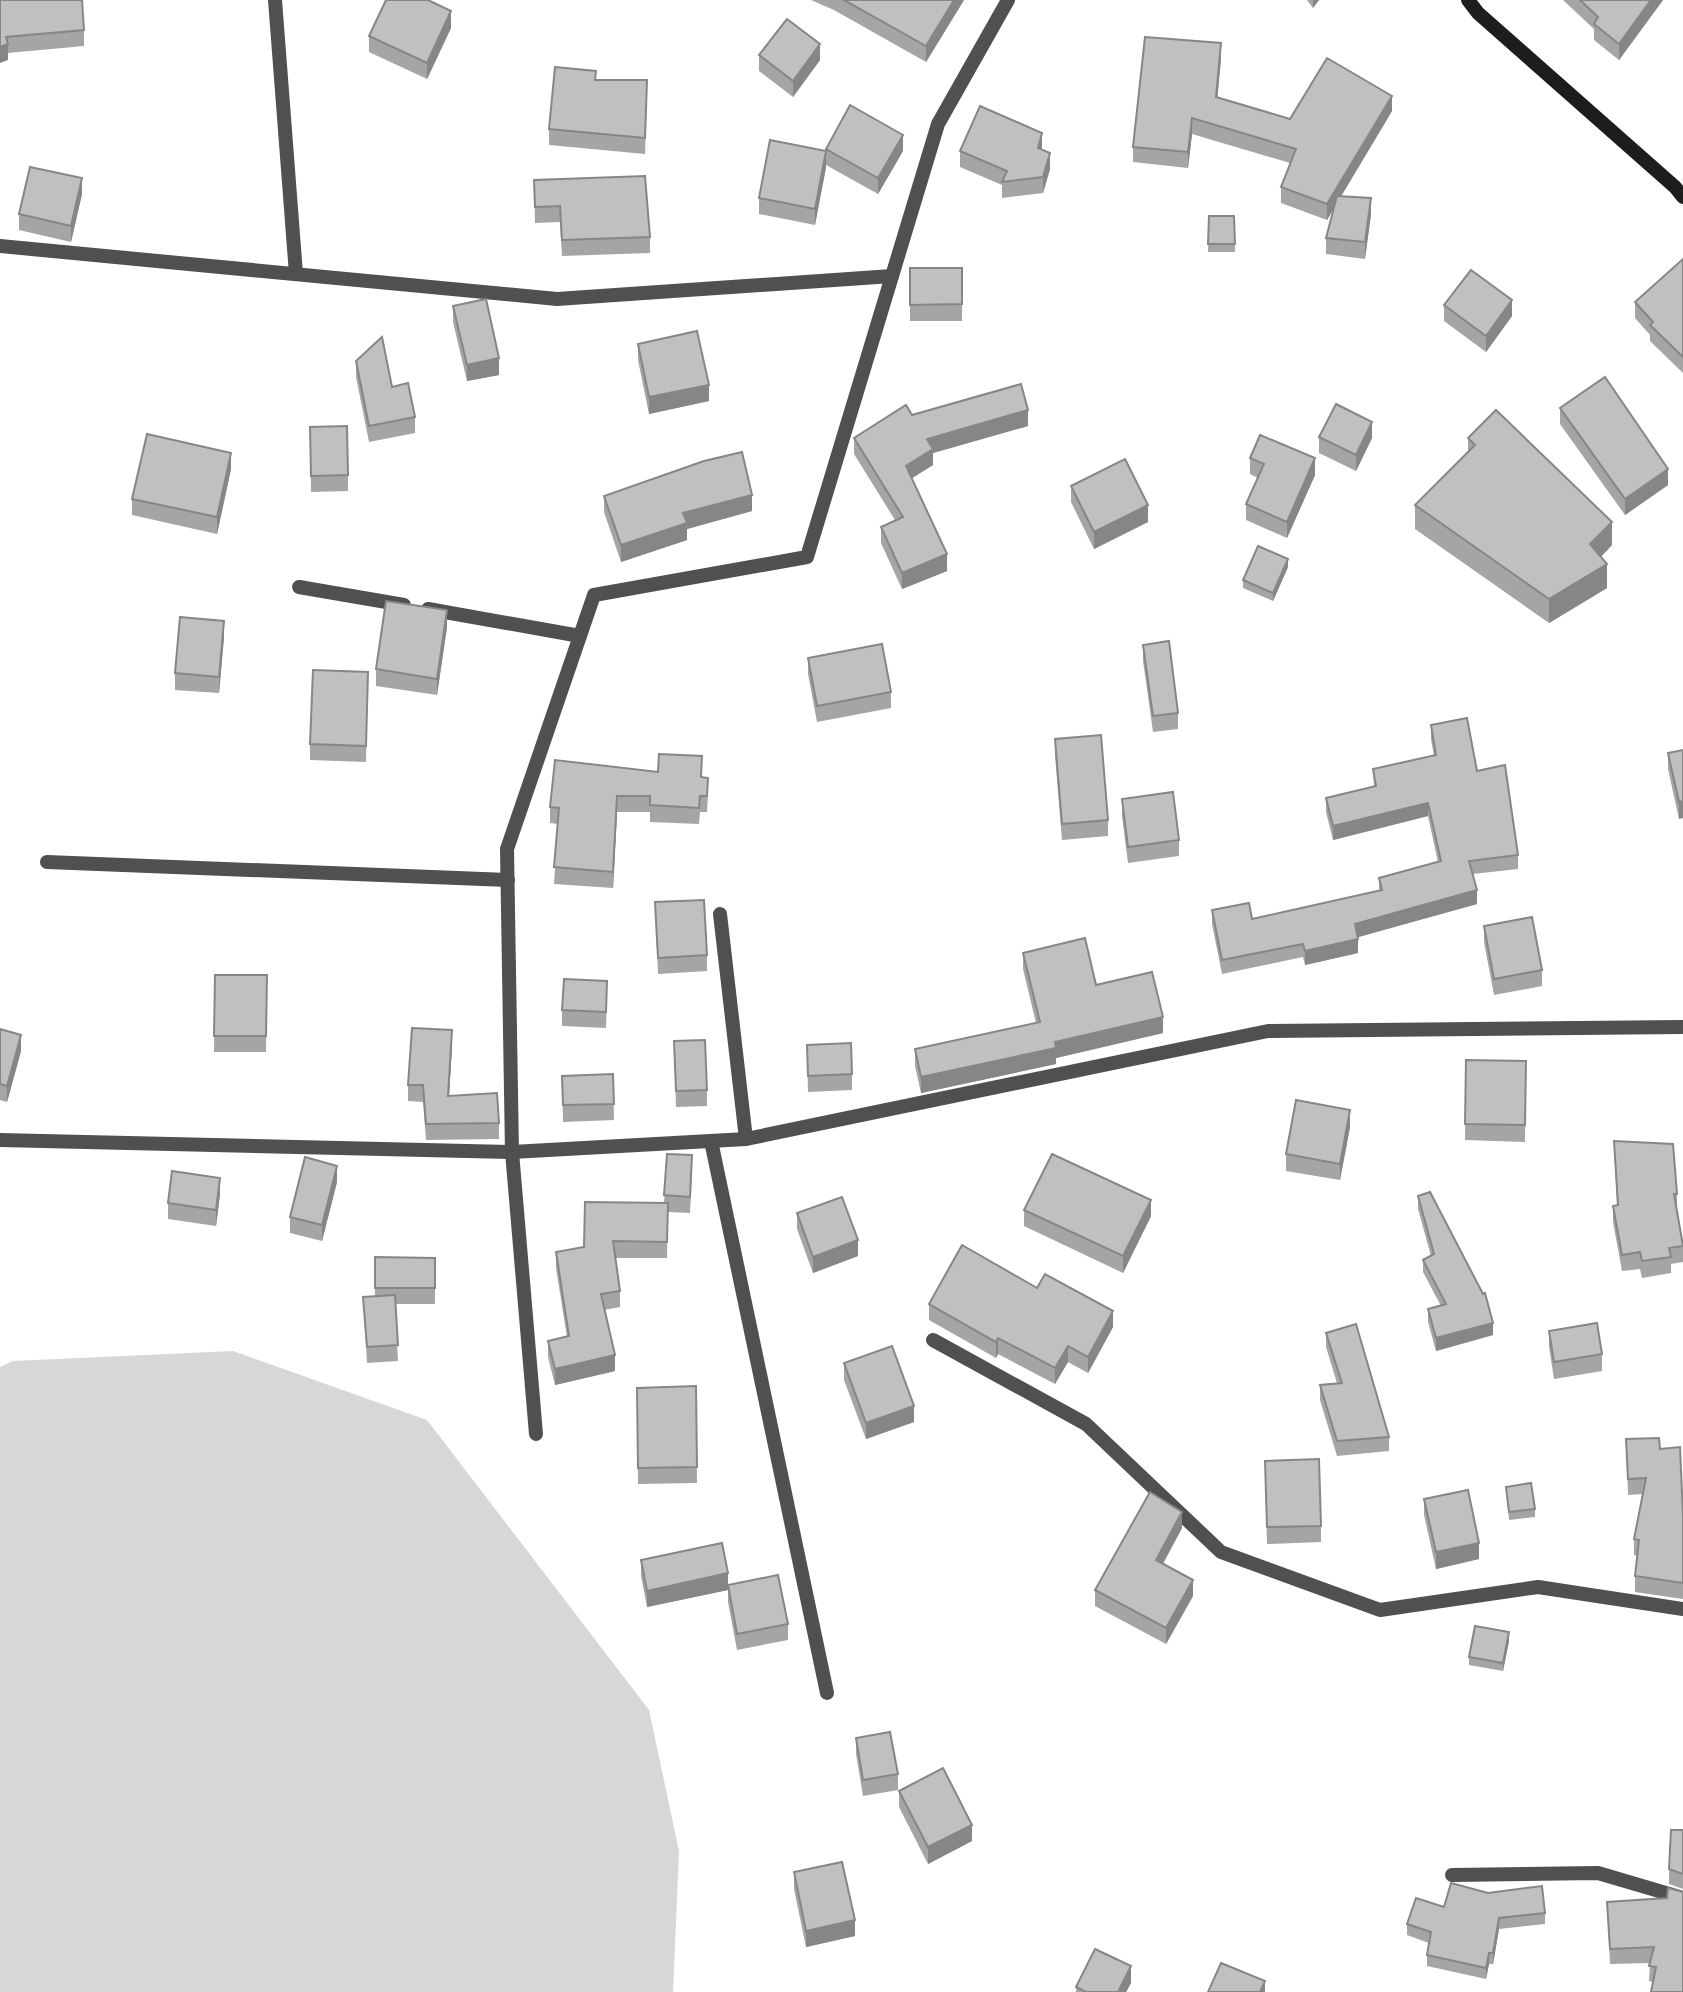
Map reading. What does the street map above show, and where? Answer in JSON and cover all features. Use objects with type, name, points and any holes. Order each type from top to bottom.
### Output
[{"type":"main road","points":[[1468,0],[1478,13],[1683,197]]},
{"type":"street","points":[[275,0],[296,274]]},
{"type":"street","points":[[536,1433],[512,1152],[508,849],[594,595],[807,557],[938,124],[1008,0]]},
{"type":"street","points":[[0,246],[557,299],[892,276]]},
{"type":"street","points":[[299,587],[580,636]]},
{"type":"street","points":[[47,862],[508,880]]},
{"type":"street","points":[[720,914],[746,1139]]},
{"type":"street","points":[[0,1140],[512,1152],[746,1139],[1268,1031],[1683,1027]]},
{"type":"street","points":[[711,1141],[827,1693]]},
{"type":"street","points":[[933,1340],[1086,1424],[1221,1552],[1380,1610],[1538,1587],[1683,1609]]},
{"type":"street","points":[[1452,1875],[1598,1873],[1683,1898]]},
{"type":"shaded area","points":[[233,1351],[427,1420],[649,1710],[679,1851],[673,1992],[0,1992],[0,1367],[13,1361]]},
{"type":"building","points":[[0,0],[82,0],[84,30],[6,37],[8,44],[0,47]]},
{"type":"building","points":[[386,0],[428,0],[451,11],[427,63],[369,36]]},
{"type":"building","points":[[844,0],[954,0],[926,46]]},
{"type":"building","points":[[1580,0],[1651,0],[1619,44],[1594,24],[1598,17]]},
{"type":"building","points":[[787,19],[820,44],[793,81],[759,55]]},
{"type":"building","points":[[1145,37],[1221,43],[1216,97],[1290,119],[1327,58],[1392,96],[1327,204],[1281,187],[1296,149],[1192,118],[1188,152],[1133,147]]},
{"type":"building","points":[[555,67],[596,71],[595,80],[647,80],[645,138],[549,129]]},
{"type":"building","points":[[850,105],[903,135],[878,178],[826,149]]},
{"type":"building","points":[[980,106],[1042,133],[1038,148],[1050,153],[1043,177],[1002,182],[1007,171],[960,151]]},
{"type":"building","points":[[770,140],[826,151],[815,209],[759,198]]},
{"type":"building","points":[[30,167],[82,178],[71,226],[19,214]]},
{"type":"building","points":[[645,176],[650,237],[562,240],[560,206],[535,207],[534,180]]},
{"type":"building","points":[[1337,196],[1371,198],[1365,242],[1326,238]]},
{"type":"building","points":[[1209,216],[1234,216],[1235,244],[1208,244]]},
{"type":"building","points":[[1683,259],[1683,357],[1650,325],[1653,322],[1635,302]]},
{"type":"building","points":[[910,268],[962,268],[962,304],[910,305]]},
{"type":"building","points":[[1471,270],[1512,300],[1486,336],[1444,305]]},
{"type":"building","points":[[486,299],[499,358],[467,365],[453,306]]},
{"type":"building","points":[[697,331],[709,385],[649,397],[638,344]]},
{"type":"building","points":[[382,337],[392,387],[408,383],[415,417],[369,426],[356,361]]},
{"type":"building","points":[[1605,377],[1668,469],[1625,499],[1560,408]]},
{"type":"building","points":[[1021,384],[1028,410],[927,439],[933,449],[906,466],[947,554],[902,573],[881,527],[903,517],[854,438],[906,405],[912,415]]},
{"type":"building","points":[[1336,404],[1372,422],[1356,455],[1319,437]]},
{"type":"building","points":[[1496,410],[1612,522],[1590,544],[1607,564],[1549,599],[1415,505],[1475,445],[1468,438]]},
{"type":"building","points":[[347,426],[348,475],[311,476],[310,427]]},
{"type":"building","points":[[147,434],[231,453],[217,517],[132,499]]},
{"type":"building","points":[[1260,435],[1315,458],[1287,522],[1246,504],[1264,464],[1250,458]]},
{"type":"building","points":[[742,452],[752,495],[683,513],[687,523],[621,545],[604,496],[704,461]]},
{"type":"building","points":[[1125,459],[1148,505],[1094,532],[1071,486]]},
{"type":"building","points":[[1258,546],[1288,559],[1273,593],[1243,580]]},
{"type":"building","points":[[386,601],[447,610],[437,679],[376,669]]},
{"type":"building","points":[[180,617],[224,621],[219,677],[175,673]]},
{"type":"building","points":[[1169,641],[1178,713],[1153,716],[1143,645]]},
{"type":"building","points":[[882,644],[891,692],[817,706],[808,658]]},
{"type":"building","points":[[313,670],[368,672],[366,746],[310,744]]},
{"type":"building","points":[[1467,718],[1477,771],[1505,765],[1518,855],[1469,861],[1477,890],[1355,924],[1358,939],[1305,951],[1303,944],[1222,960],[1212,910],[1249,903],[1252,919],[1382,890],[1379,878],[1441,861],[1428,803],[1333,826],[1326,798],[1376,786],[1373,769],[1436,755],[1431,725]]},
{"type":"building","points":[[1101,735],[1108,820],[1062,824],[1055,739]]},
{"type":"building","points":[[1683,750],[1683,801],[1679,802],[1668,753]]},
{"type":"building","points":[[659,754],[702,756],[701,777],[708,778],[707,796],[700,796],[699,808],[650,805],[650,796],[617,796],[613,872],[554,867],[559,808],[550,807],[555,760],[658,772]]},
{"type":"building","points":[[1173,792],[1179,840],[1128,847],[1122,799]]},
{"type":"building","points":[[704,900],[707,955],[658,958],[655,902]]},
{"type":"building","points":[[1532,917],[1542,970],[1494,979],[1484,926]]},
{"type":"building","points":[[1085,938],[1096,985],[1152,972],[1163,1017],[1055,1042],[1056,1048],[921,1077],[915,1049],[1040,1022],[1023,953]]},
{"type":"building","points":[[215,975],[267,975],[266,1036],[214,1036]]},
{"type":"building","points":[[564,979],[607,981],[606,1012],[562,1010]]},
{"type":"building","points":[[412,1028],[452,1030],[448,1096],[497,1093],[499,1123],[426,1124],[423,1085],[408,1085]]},
{"type":"building","points":[[0,1029],[21,1035],[7,1086],[0,1084]]},
{"type":"building","points":[[705,1040],[707,1090],[676,1091],[674,1041]]},
{"type":"building","points":[[851,1043],[852,1074],[808,1076],[807,1045]]},
{"type":"building","points":[[1466,1060],[1526,1061],[1525,1125],[1465,1124]]},
{"type":"building","points":[[613,1074],[614,1104],[563,1105],[562,1076]]},
{"type":"building","points":[[1296,1100],[1350,1110],[1340,1164],[1286,1154]]},
{"type":"building","points":[[1614,1141],[1673,1144],[1677,1194],[1674,1194],[1683,1246],[1669,1248],[1671,1257],[1642,1261],[1640,1252],[1622,1255],[1613,1206],[1618,1205]]},
{"type":"building","points":[[667,1154],[692,1155],[690,1197],[664,1195]]},
{"type":"building","points":[[1052,1154],[1151,1200],[1123,1256],[1024,1210]]},
{"type":"building","points":[[305,1157],[337,1166],[322,1225],[290,1217]]},
{"type":"building","points":[[172,1171],[220,1178],[216,1210],[168,1203]]},
{"type":"building","points":[[1430,1192],[1483,1294],[1485,1293],[1493,1323],[1436,1338],[1428,1309],[1446,1304],[1423,1260],[1434,1254],[1418,1196]]},
{"type":"building","points":[[842,1197],[858,1240],[813,1257],[797,1213]]},
{"type":"building","points":[[585,1202],[668,1203],[667,1242],[613,1241],[620,1291],[601,1294],[615,1355],[555,1369],[548,1341],[569,1336],[556,1252],[584,1247]]},
{"type":"building","points":[[962,1245],[1037,1288],[1045,1274],[1113,1311],[1088,1357],[1068,1346],[1055,1368],[998,1338],[996,1342],[929,1304]]},
{"type":"building","points":[[375,1257],[435,1258],[435,1288],[375,1288]]},
{"type":"building","points":[[395,1295],[398,1345],[367,1347],[363,1297]]},
{"type":"building","points":[[1597,1323],[1602,1354],[1554,1362],[1549,1331]]},
{"type":"building","points":[[1356,1324],[1389,1437],[1337,1441],[1320,1385],[1342,1383],[1326,1333]]},
{"type":"building","points":[[892,1346],[914,1406],[866,1423],[844,1363]]},
{"type":"building","points":[[696,1386],[697,1467],[638,1468],[637,1388]]},
{"type":"building","points":[[1659,1438],[1660,1449],[1680,1447],[1683,1583],[1635,1576],[1639,1540],[1634,1539],[1646,1478],[1628,1479],[1626,1439]]},
{"type":"building","points":[[1319,1459],[1321,1526],[1267,1527],[1265,1461]]},
{"type":"building","points":[[1531,1483],[1535,1509],[1509,1512],[1506,1487]]},
{"type":"building","points":[[1468,1490],[1479,1543],[1436,1552],[1424,1499]]},
{"type":"building","points":[[1150,1492],[1182,1512],[1156,1560],[1193,1580],[1166,1628],[1095,1590]]},
{"type":"building","points":[[722,1543],[728,1573],[647,1591],[641,1560]]},
{"type":"building","points":[[778,1575],[788,1624],[737,1634],[728,1585]]},
{"type":"building","points":[[1475,1626],[1509,1632],[1503,1663],[1469,1657]]},
{"type":"building","points":[[890,1732],[898,1774],[863,1780],[856,1738]]},
{"type":"building","points":[[943,1768],[972,1825],[928,1847],[899,1791]]},
{"type":"building","points":[[1671,1830],[1683,1830],[1683,1874],[1669,1869]]},
{"type":"building","points":[[842,1862],[855,1920],[806,1931],[794,1872]]},
{"type":"building","points":[[1451,1883],[1488,1893],[1542,1886],[1545,1913],[1499,1918],[1493,1953],[1489,1953],[1486,1968],[1427,1955],[1431,1932],[1407,1924],[1416,1898],[1444,1907]]},
{"type":"building","points":[[1668,1888],[1683,1892],[1683,1992],[1651,1992],[1656,1967],[1649,1966],[1654,1947],[1610,1949],[1607,1902],[1667,1898]]},
{"type":"building","points":[[1095,1949],[1131,1966],[1118,1992],[1086,1992],[1076,1987]]},
{"type":"building","points":[[1221,1963],[1265,1981],[1260,1992],[1208,1992]]}]
